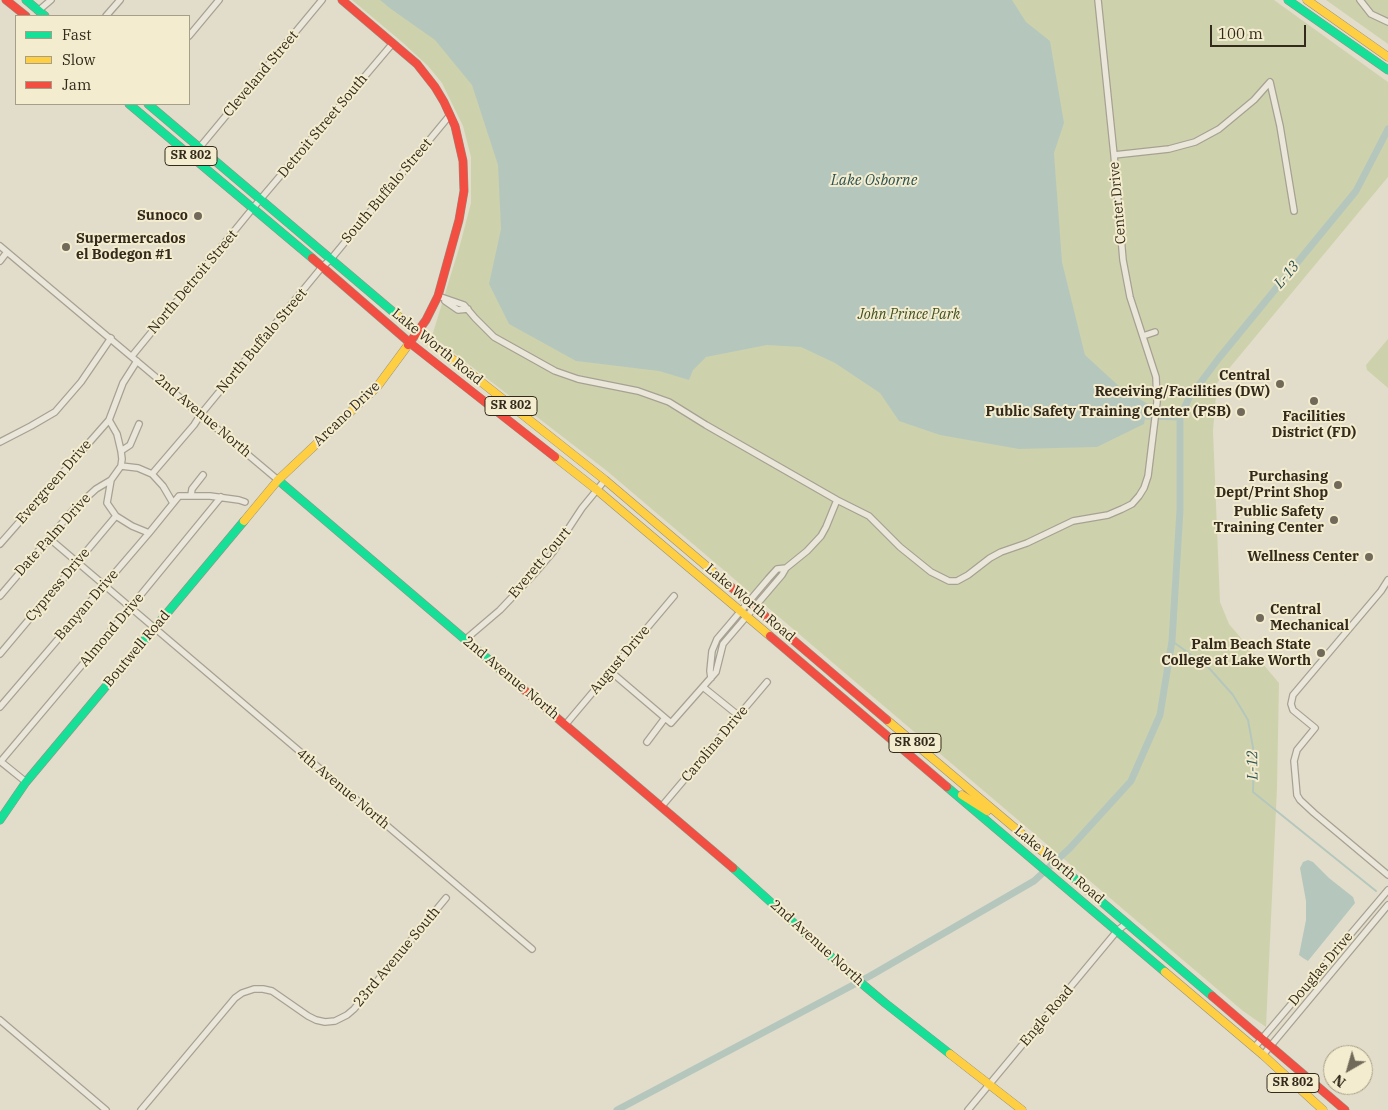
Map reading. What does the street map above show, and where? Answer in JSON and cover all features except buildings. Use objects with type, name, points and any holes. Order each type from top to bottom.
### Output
[{"type":"main road","points":[[6,0],[25,15]]},
{"type":"main road","points":[[26,0],[44,15]]},
{"type":"main road","name":"Arcano Drive","points":[[278,480],[377,387],[418,333],[438,296],[459,220],[464,191],[460,143],[450,114],[435,87],[417,64],[342,0]]},
{"type":"main road","points":[[1288,0],[1388,70]]},
{"type":"main road","points":[[1307,0],[1388,57]]},
{"type":"main road","name":"Lake Worth Road","points":[[132,105],[410,343],[597,490],[748,617],[1263,1055],[1323,1110]]},
{"type":"main road","name":"Lake Worth Road","points":[[149,105],[418,333],[605,480],[749,601],[1345,1110]]},
{"type":"main road","name":"Boutwell Road","points":[[0,820],[26,782],[278,480]]},
{"type":"main road","name":"2nd Avenue North","points":[[278,480],[712,849],[848,972],[1022,1110]]},
{"type":"main road","points":[[953,793],[966,797],[993,815],[1005,820]]},
{"type":"street","points":[[38,10],[51,0]]},
{"type":"street","points":[[107,15],[120,0]]},
{"type":"street","points":[[190,35],[219,0]]},
{"type":"street","name":"Cleveland Street","points":[[200,147],[322,0]]},
{"type":"street","name":"Center Drive","points":[[837,500],[869,516],[900,547],[931,572],[949,580],[957,581],[1001,552],[1073,521],[1108,515],[1132,504],[1144,488],[1148,476],[1158,402],[1156,377],[1130,296],[1123,260],[1098,0]]},
{"type":"street","points":[[1360,0],[1371,14],[1388,22]]},
{"type":"street","name":"Detroit Street South","points":[[253,208],[393,43]]},
{"type":"street","points":[[1114,155],[1169,149],[1195,142],[1218,129],[1254,100],[1270,82],[1280,126],[1294,211]]},
{"type":"street","name":"South Buffalo Street","points":[[322,267],[331,259],[450,114]]},
{"type":"street","name":"North Detroit Street","points":[[132,356],[253,208]]},
{"type":"street","name":"2nd Avenue North","points":[[0,246],[278,480]]},
{"type":"street","points":[[0,261],[7,252]]},
{"type":"street","name":"North Buffalo Street","points":[[201,414],[322,267]]},
{"type":"street","points":[[438,296],[458,310],[468,309],[494,337],[548,368],[578,379],[638,391],[669,402],[837,500],[826,527],[820,536],[807,551],[786,568],[782,576],[756,608],[723,644],[716,672],[671,722],[610,672]]},
{"type":"street","points":[[1143,336],[1155,332]]},
{"type":"street","points":[[0,442],[55,412],[81,382],[111,338]]},
{"type":"street","points":[[138,361],[123,383],[109,420],[117,434],[121,451],[121,466],[111,480],[107,503],[116,516],[148,533]]},
{"type":"street","points":[[152,474],[194,425],[201,414]]},
{"type":"street","name":"Evergreen Drive","points":[[0,544],[109,420]]},
{"type":"street","points":[[121,451],[132,442],[139,424]]},
{"type":"street","points":[[121,466],[138,468],[152,474],[163,486],[173,504],[178,496],[191,495],[222,497],[245,502]]},
{"type":"street","points":[[191,495],[192,489],[203,475]]},
{"type":"street","name":"Date Palm Drive","points":[[0,596],[74,509],[96,489],[111,480]]},
{"type":"street","name":"Everett Court","points":[[466,639],[500,610],[536,572],[553,552],[582,508],[605,480]]},
{"type":"street","name":"Almond Drive","points":[[0,761],[222,497]]},
{"type":"street","name":"Banyan Drive","points":[[0,706],[173,504]]},
{"type":"street","name":"Cypress Drive","points":[[0,654],[116,516]]},
{"type":"street","name":"4th Avenue North","points":[[50,539],[532,949]]},
{"type":"street","points":[[711,678],[713,645],[777,569],[786,568]]},
{"type":"street","points":[[1388,580],[1293,695],[1291,704],[1293,710],[1315,728],[1297,750],[1294,760],[1300,800],[1388,875]]},
{"type":"street","name":"August Drive","points":[[566,724],[674,596]]},
{"type":"street","name":"Carolina Drive","points":[[662,806],[768,682]]},
{"type":"street","points":[[702,687],[739,716]]},
{"type":"street","points":[[646,742],[665,718]]},
{"type":"street","points":[[0,761],[26,782]]},
{"type":"street","name":"Douglas Drive","points":[[1254,1048],[1388,890]]},
{"type":"street","name":"23rd Avenue South","points":[[141,1110],[235,998],[242,993],[254,989],[272,991],[316,1020],[334,1021],[347,1015],[446,898]]},
{"type":"street","name":"Douglas Drive","points":[[1263,1055],[1388,905]]},
{"type":"street","name":"Engle Road","points":[[968,1110],[1117,931],[1127,923]]},
{"type":"street","points":[[0,1020],[106,1110]]},
{"type":"green space","name":"John Prince Park","points":[[352,0],[1274,0],[1388,82],[1388,177],[1217,383],[1213,431],[1220,602],[1229,624],[1279,683],[1277,788],[1266,1027],[1243,1011],[607,471],[432,336],[471,203],[471,157],[463,126],[442,83],[428,66],[402,42]]},
{"type":"green space","points":[[1326,0],[1388,0],[1388,44]]},
{"type":"green space","points":[[1388,339],[1388,388],[1367,370],[1366,365]]},
{"type":"water","name":"Lake Osborne","points":[[380,0],[1012,0],[1026,22],[1050,41],[1064,123],[1054,153],[1062,262],[1085,355],[1121,388],[1148,404],[1144,424],[1097,447],[1019,449],[940,435],[899,421],[880,393],[835,363],[801,347],[767,345],[706,357],[693,370],[689,380],[659,371],[576,361],[509,324],[489,284],[501,229],[498,165],[472,85],[435,40]]},
{"type":"water","points":[[1308,860],[1313,862],[1329,878],[1353,897],[1355,903],[1308,961],[1299,955],[1306,920],[1306,901],[1300,868],[1303,862]]},
{"type":"waterway","name":"L-13","points":[[617,1110],[870,976],[1034,881],[1070,848],[1131,781],[1160,715],[1172,641],[1180,510],[1180,417],[1189,398],[1219,358],[1356,191],[1388,129]]},
{"type":"waterway","points":[[1145,416],[1180,417]]},
{"type":"waterway","name":"L-12","points":[[1172,641],[1209,668],[1233,695],[1248,720],[1254,753],[1253,792],[1376,891]]},
{"type":"traffic: fast","points":[[26,0],[44,15]]},
{"type":"traffic: fast","points":[[1288,0],[1388,70]]},
{"type":"traffic: fast","points":[[130,105],[312,258]]},
{"type":"traffic: fast","points":[[149,105],[398,316]]},
{"type":"traffic: fast","points":[[278,480],[509,677]]},
{"type":"traffic: fast","points":[[0,820],[26,782],[244,521]]},
{"type":"traffic: fast","points":[[947,787],[1165,972]]},
{"type":"traffic: fast","points":[[1048,856],[1212,996]]},
{"type":"traffic: fast","points":[[733,868],[848,972],[950,1054]]},
{"type":"traffic: slow","points":[[1307,0],[1388,57]]},
{"type":"traffic: slow","points":[[398,316],[605,480],[724,581]]},
{"type":"traffic: slow","points":[[244,521],[278,480],[377,387],[408,345]]},
{"type":"traffic: slow","points":[[555,457],[597,490],[770,636]]},
{"type":"traffic: slow","points":[[887,720],[1048,856]]},
{"type":"traffic: slow","points":[[962,795],[987,811]]},
{"type":"traffic: slow","points":[[1165,972],[1263,1055],[1323,1110]]},
{"type":"traffic: slow","points":[[950,1054],[1022,1110]]},
{"type":"traffic: jam","points":[[6,0],[25,15]]},
{"type":"traffic: jam","points":[[342,0],[417,64],[435,87],[455,126],[463,161],[464,191],[459,220],[438,296],[426,320],[408,345]]},
{"type":"traffic: jam","points":[[312,258],[410,343],[555,457]]},
{"type":"traffic: jam","points":[[724,581],[887,720]]},
{"type":"traffic: jam","points":[[770,636],[947,787]]},
{"type":"traffic: jam","points":[[509,677],[733,868]]},
{"type":"traffic: jam","points":[[1212,996],[1345,1110]]},
{"type":"place","name":"Sunoco","points":[[198,216]]},
{"type":"place","name":"Supermercados el Bodegon #1","points":[[66,247]]},
{"type":"place","name":"Central Receiving/Facilities (DW)","points":[[1280,384]]},
{"type":"place","name":"Facilities District (FD)","points":[[1314,401]]},
{"type":"place","name":"Public Safety Training Center (PSB)","points":[[1241,412]]},
{"type":"place","name":"Purchasing Dept/Print Shop","points":[[1338,485]]},
{"type":"place","name":"Public Safety Training Center","points":[[1334,520]]},
{"type":"place","name":"Wellness Center","points":[[1369,557]]},
{"type":"place","name":"Central Mechanical","points":[[1260,618]]},
{"type":"place","name":"Palm Beach State College at Lake Worth","points":[[1321,653]]}]
